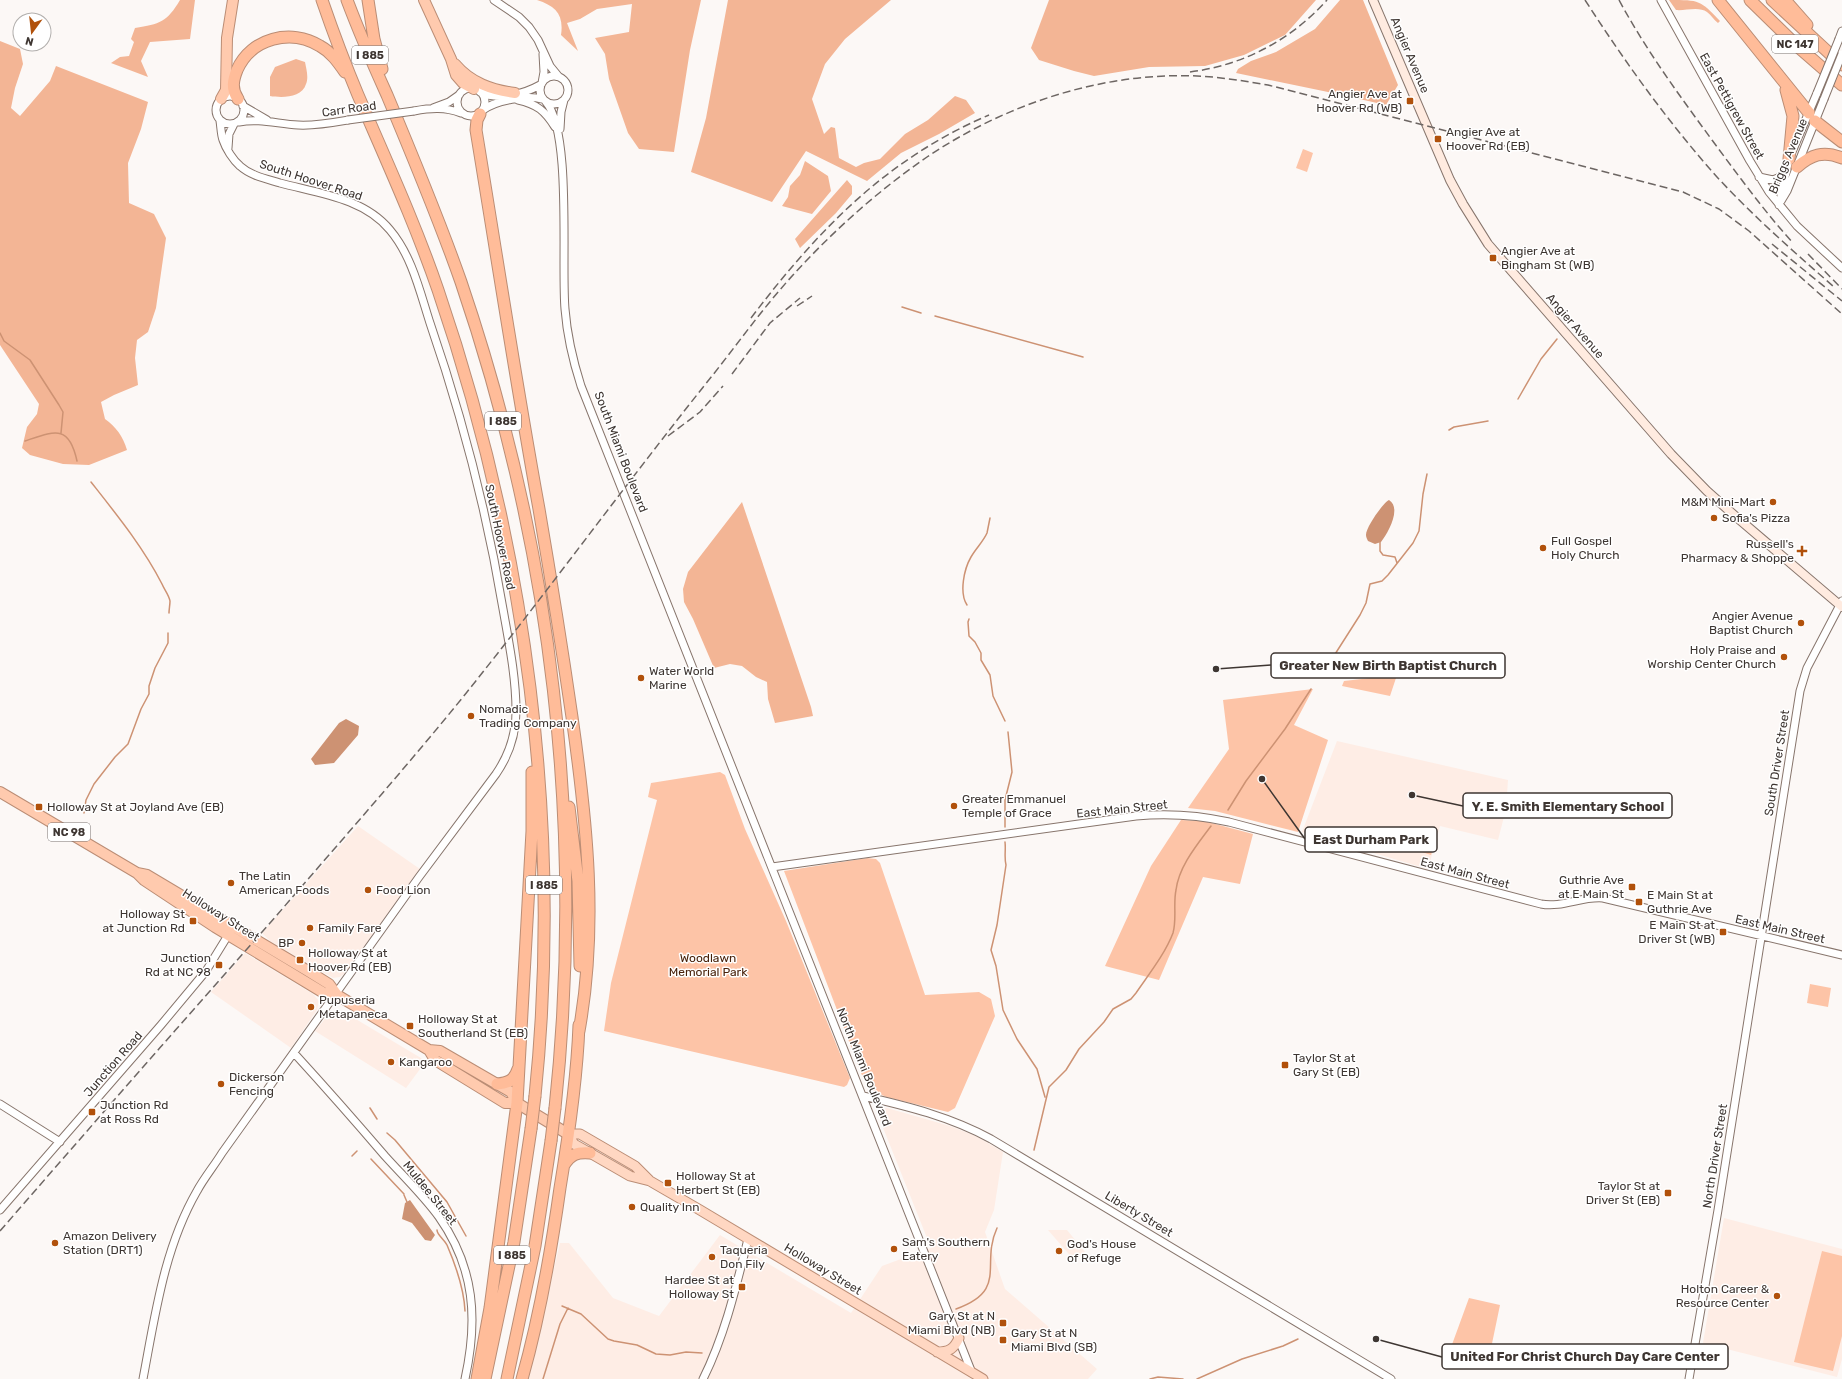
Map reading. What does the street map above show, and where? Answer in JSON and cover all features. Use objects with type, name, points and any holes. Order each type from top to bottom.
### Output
[{"type":"highway","points":[[221,99],[226,90],[227,38],[233,0]]},
{"type":"highway","name":"I 885","points":[[322,0],[357,93],[402,195],[451,328],[493,479],[520,618],[528,674],[540,790],[544,872],[542,986],[535,1096],[531,1129],[514,1242],[485,1379]]},
{"type":"highway","name":"I 885","points":[[347,0],[425,186],[458,273],[476,328],[504,424],[524,508],[537,572],[552,671],[560,746],[566,922],[563,1016],[555,1108],[536,1246],[507,1379]]},
{"type":"highway","points":[[368,0],[376,44],[393,110]]},
{"type":"highway","points":[[424,0],[458,78],[466,85],[477,90]]},
{"type":"highway","points":[[1718,0],[1812,117],[1842,142]]},
{"type":"highway","name":"NC 147","points":[[1750,0],[1796,45],[1842,85]]},
{"type":"highway","name":"NC 147","points":[[1772,0],[1842,65]]},
{"type":"highway","points":[[1784,0],[1842,62]]},
{"type":"highway","points":[[240,102],[234,93],[233,84],[242,60],[259,45],[273,39],[287,36],[308,40],[327,50],[341,67],[357,93]]},
{"type":"highway","points":[[451,59],[467,76],[486,87],[515,97]]},
{"type":"highway","points":[[1782,80],[1789,96],[1793,116],[1793,163],[1816,154],[1832,154],[1842,158]]},
{"type":"highway","points":[[481,112],[477,120],[476,130],[530,462],[557,609],[584,807],[588,857],[589,932],[586,989],[579,1031]]},
{"type":"highway","points":[[477,1379],[490,1308],[517,1103],[532,831],[532,777],[528,674]]},
{"type":"highway","points":[[522,1379],[545,1282],[564,1165],[575,1081],[579,1031],[580,956],[578,881],[573,832],[560,746]]},
{"type":"highway","name":"Holloway Street","points":[[0,792],[137,873],[147,875],[324,993],[336,995],[429,1050],[440,1051],[511,1092],[517,1103],[568,1134]]},
{"type":"highway","name":"Holloway Street","points":[[429,1050],[435,1060],[505,1103],[517,1103]]},
{"type":"highway","points":[[497,1084],[510,1081],[515,1078],[518,1069]]},
{"type":"highway","points":[[564,1165],[568,1158],[575,1154],[590,1153]]},
{"type":"main road","name":"Angier Avenue","points":[[1373,0],[1450,180],[1462,204],[1488,244],[1597,370],[1697,481],[1778,553],[1841,604]]},
{"type":"main road","name":"Holloway Street","points":[[568,1134],[574,1144],[630,1176],[650,1181]]},
{"type":"main road","name":"Holloway Street","points":[[568,1134],[580,1134],[635,1166],[650,1181],[748,1238],[937,1352],[974,1376],[983,1379]]},
{"type":"main road","points":[[937,1352],[950,1350],[955,1346],[959,1338]]},
{"type":"street","points":[[494,0],[519,17],[529,27],[538,40],[543,54],[567,86],[567,93],[564,100],[555,104],[530,96],[515,97],[494,96],[477,90],[467,89],[459,95],[457,104],[461,113],[470,116],[481,112],[493,104],[515,97],[529,91],[549,77],[559,77]]},
{"type":"street","name":"East Pettigrew Street","points":[[1661,0],[1759,177],[1779,205],[1797,226],[1842,268]]},
{"type":"street","name":"Briggs Avenue","points":[[1779,205],[1787,192],[1793,163],[1812,117],[1817,93],[1842,31]]},
{"type":"street","points":[[543,54],[544,72],[540,92],[544,101]]},
{"type":"street","name":"Briggs Avenue","points":[[1779,205],[1785,174],[1793,163],[1812,117],[1824,99],[1842,54]]},
{"type":"street","points":[[477,90],[485,101],[481,112]]},
{"type":"street","name":"Carr Road","points":[[236,123],[249,120],[267,120],[306,125],[348,120],[433,108],[449,102],[459,95]]},
{"type":"street","points":[[228,149],[229,134],[236,123],[243,116],[240,102],[230,96],[221,99],[216,110],[220,121],[227,124],[236,123]]},
{"type":"street","points":[[515,97],[542,109],[559,135]]},
{"type":"street","name":"South Miami Boulevard","points":[[559,135],[561,112],[564,100]]},
{"type":"street","name":"South Miami Boulevard","points":[[544,101],[554,114],[559,135],[563,180],[564,299],[572,356],[587,402],[730,763]]},
{"type":"street","name":"Carr Road","points":[[240,102],[267,120]]},
{"type":"street","name":"Carr Road","points":[[433,108],[461,113]]},
{"type":"street","name":"South Hoover Road","points":[[143,1379],[169,1258],[190,1204],[222,1153],[419,877],[501,766],[509,750],[514,731],[516,712],[513,676],[498,578],[477,482],[436,340],[404,249],[385,224],[368,211],[348,201],[276,182],[250,173],[237,163],[223,141],[220,121]]},
{"type":"street","points":[[1759,177],[1773,180],[1785,174]]},
{"type":"street","name":"South Driver Street","points":[[1761,936],[1801,687],[1807,668],[1841,604]]},
{"type":"street","name":"North Miami Boulevard","points":[[730,763],[974,1376]]},
{"type":"street","name":"East Main Street","points":[[772,867],[1136,816],[1185,814],[1229,822],[1541,904],[1559,905],[1589,898],[1603,898],[1842,955]]},
{"type":"street","name":"Junction Road","points":[[0,1210],[199,980],[231,931]]},
{"type":"street","name":"North Driver Street","points":[[1689,1379],[1761,936]]},
{"type":"street","name":"Muldee Street","points":[[294,1053],[432,1209],[456,1245],[467,1275],[473,1305],[472,1343],[465,1379]]},
{"type":"street","name":"Liberty Street","points":[[863,1096],[932,1114],[953,1121],[991,1138],[1391,1379]]},
{"type":"street","points":[[0,1104],[60,1142]]},
{"type":"street","points":[[703,1379],[715,1353],[725,1324],[748,1238]]},
{"type":"shaded area","points":[[180,0],[195,0],[190,39],[150,42],[141,61],[148,77],[111,63],[120,57],[129,56],[134,42],[131,39],[135,28],[162,21],[171,13]]},
{"type":"shaded area","points":[[537,0],[701,0],[690,50],[674,152],[639,149],[628,133],[609,79],[605,54],[595,38],[629,32],[632,4],[597,9],[580,19],[567,23],[578,51],[561,35],[562,28],[560,17],[554,8]]},
{"type":"shaded area","points":[[728,0],[891,0],[845,39],[825,64],[812,99],[824,134],[831,127],[835,128],[839,158],[856,167],[864,163],[880,159],[905,134],[928,120],[955,96],[966,100],[975,113],[939,134],[901,153],[867,181],[806,151],[772,202],[691,172],[706,118]]},
{"type":"shaded area","points":[[1049,0],[1316,0],[1285,35],[1244,55],[1205,66],[1149,67],[1094,76],[1039,60],[1031,48]]},
{"type":"shaded area","points":[[1340,0],[1363,0],[1398,85],[1386,105],[1236,73],[1238,69],[1251,61],[1276,52],[1315,29]]},
{"type":"shaded area","points":[[1669,0],[1687,0],[1699,3],[1708,9],[1720,21],[1718,23],[1707,12],[1700,9],[1676,10]]},
{"type":"shaded area","points":[[0,41],[12,46],[12,52],[21,52],[23,64],[15,88],[11,108],[20,116],[50,81],[56,66],[148,102],[141,129],[128,163],[129,203],[154,214],[166,238],[156,308],[148,332],[137,340],[135,358],[138,385],[101,402],[105,419],[119,432],[127,450],[89,465],[63,464],[30,455],[22,448],[27,427],[37,414],[39,404],[0,345]]},
{"type":"shaded area","points":[[296,59],[305,62],[307,78],[304,89],[291,96],[270,96],[270,77],[275,67]]},
{"type":"shaded area","points":[[805,161],[828,176],[831,191],[812,214],[782,206],[788,197],[790,186],[800,175]]},
{"type":"shaded area","points":[[847,180],[852,186],[852,194],[836,213],[800,248],[795,239]]},
{"type":"shaded area","points":[[1389,500],[1393,504],[1394,509],[1392,521],[1381,542],[1375,544],[1368,541],[1366,536],[1367,531],[1375,516]]},
{"type":"shaded area","points":[[742,502],[813,716],[775,723],[768,699],[767,682],[756,677],[742,666],[730,664],[714,668],[684,602],[683,589],[688,572]]},
{"type":"shaded area","points":[[346,719],[359,726],[358,735],[334,763],[315,765],[311,759],[339,723]]},
{"type":"shaded area","points":[[1337,741],[1508,780],[1506,809],[1498,840],[1440,826],[1428,869],[1302,832]]},
{"type":"shaded area","points":[[358,826],[420,869],[345,973],[340,977],[333,978],[270,941],[262,933]]},
{"type":"shaded area","points":[[245,953],[313,994],[319,1001],[317,1010],[291,1048],[211,992]]},
{"type":"shaded area","points":[[333,1011],[344,1012],[426,1061],[406,1088],[315,1031]]},
{"type":"shaded area","points":[[887,1108],[950,1126],[976,1136],[1003,1152],[994,1210],[985,1232],[1005,1289],[1097,1369],[1088,1379],[528,1379],[560,1243],[569,1243],[613,1298],[659,1316],[720,1235],[851,1313],[882,1266],[931,1248],[880,1120],[883,1109]]},
{"type":"shaded area","points":[[410,1200],[435,1235],[431,1241],[425,1240],[412,1223],[402,1219],[405,1203]]},
{"type":"shaded area","name":"Holton Career & Resource Center","points":[[1724,1218],[1842,1249],[1842,1359],[1837,1377],[1703,1343]]},
{"type":"shaded area","points":[[1048,1230],[1067,1230],[1085,1252],[1074,1260]]},
{"type":"green space","points":[[1303,149],[1313,153],[1307,172],[1296,168]]},
{"type":"green space","points":[[1397,675],[1390,696],[1342,686],[1344,681]]},
{"type":"green space","points":[[1313,689],[1294,725],[1328,740],[1298,832],[1215,811],[1188,808],[1229,749],[1223,700]]},
{"type":"green space","name":"Woodlawn Memorial Park","points":[[720,772],[725,775],[745,829],[786,921],[850,1078],[847,1085],[844,1087],[604,1031],[611,983],[657,800],[648,797],[651,783]]},
{"type":"green space","points":[[1181,820],[1204,821],[1253,834],[1240,884],[1203,877],[1159,980],[1105,966],[1151,866]]},
{"type":"green space","points":[[1423,834],[1434,834],[1436,838],[1431,855],[1419,851]]},
{"type":"green space","points":[[867,858],[876,859],[880,863],[925,995],[979,992],[991,999],[995,1016],[955,1108],[948,1112],[886,1097],[872,1090],[863,1078],[784,871]]},
{"type":"green space","points":[[1810,984],[1831,988],[1828,1007],[1807,1003]]},
{"type":"green space","points":[[1822,1251],[1842,1256],[1842,1336],[1833,1371],[1794,1362]]},
{"type":"green space","points":[[1469,1298],[1500,1305],[1489,1358],[1450,1350]]},
{"type":"waterway","points":[[902,307],[921,313]]},
{"type":"waterway","points":[[935,316],[1083,357]]},
{"type":"waterway","points":[[0,333],[4,341],[30,360],[59,405],[63,412],[61,433]]},
{"type":"waterway","points":[[1518,399],[1541,359],[1557,339]]},
{"type":"waterway","points":[[1449,430],[1454,427],[1488,421]]},
{"type":"waterway","points":[[25,441],[53,433],[59,433],[70,441],[77,461]]},
{"type":"waterway","points":[[1323,673],[1360,615],[1366,603],[1370,584],[1382,581],[1413,543],[1419,531],[1427,474]]},
{"type":"waterway","points":[[91,482],[129,532],[155,570],[168,594],[170,602],[169,613]]},
{"type":"waterway","points":[[967,605],[963,594],[963,581],[966,568],[968,562],[987,533],[990,518]]},
{"type":"waterway","points":[[1380,540],[1380,551],[1383,555],[1395,557],[1397,563]]},
{"type":"waterway","points":[[969,619],[969,636],[975,642],[981,653],[981,660],[990,675],[993,696],[1005,721]]},
{"type":"waterway","points":[[84,813],[86,800],[94,784],[115,757],[128,744],[141,709],[149,694],[149,686],[155,668],[168,643],[168,633]]},
{"type":"waterway","points":[[1228,810],[1246,781],[1285,729],[1311,689]]},
{"type":"waterway","points":[[1005,827],[1005,800],[1012,772],[1008,732]]},
{"type":"waterway","points":[[1034,1150],[1049,1087],[1066,1070],[1079,1049],[1104,1022],[1113,1009],[1131,999],[1166,949],[1174,928],[1175,895],[1178,881],[1189,856],[1211,826]]},
{"type":"waterway","points":[[1005,842],[1006,865],[997,925],[991,950],[996,966],[1003,1010],[1017,1039],[1037,1069],[1045,1097]]},
{"type":"waterway","points":[[370,1108],[377,1119]]},
{"type":"waterway","points":[[387,1133],[395,1140],[447,1202],[466,1236]]},
{"type":"waterway","points":[[352,1156],[357,1151]]},
{"type":"waterway","points":[[371,1159],[404,1194]]},
{"type":"waterway","points":[[404,1195],[407,1202]]},
{"type":"waterway","points":[[956,1309],[972,1302],[982,1294],[988,1285],[993,1241],[997,1228]]},
{"type":"waterway","points":[[437,1230],[438,1234],[447,1245],[456,1269],[463,1294],[465,1311]]},
{"type":"waterway","points":[[562,1306],[581,1314],[608,1339],[637,1345],[656,1354],[670,1355],[686,1352],[702,1353]]},
{"type":"waterway","points":[[543,1379],[560,1324],[568,1308]]},
{"type":"waterway","points":[[1197,1379],[1242,1359],[1283,1346],[1298,1339]]},
{"type":"waterway","points":[[1150,1379],[1158,1377],[1183,1379]]},
{"type":"railway","points":[[1190,72],[1210,69],[1248,57],[1282,39],[1298,27],[1327,0]]},
{"type":"railway","points":[[1585,0],[1648,91],[1681,135],[1717,177],[1759,220],[1834,287]]},
{"type":"railway","points":[[1619,0],[1629,19],[1687,106],[1751,193],[1793,243]]},
{"type":"railway","points":[[0,1231],[277,915],[440,725],[524,620],[643,464],[781,288],[840,227],[891,183],[927,157],[957,138],[989,121],[1056,95],[1091,86],[1126,80],[1161,76],[1197,76],[1224,78],[1268,85],[1683,192],[1719,209],[1749,231],[1842,314]]},
{"type":"railway","points":[[751,318],[802,255],[856,200],[886,175],[918,153],[952,133],[989,115]]},
{"type":"railway","points":[[1772,244],[1842,301]]},
{"type":"railway","points":[[1808,254],[1842,289]]},
{"type":"railway","points":[[797,306],[812,296]]},
{"type":"railway","points":[[732,374],[770,323],[800,298]]},
{"type":"railway","points":[[668,436],[700,412],[723,386]]},
{"type":"place","name":"Angier Ave at Hoover Rd (WB)","points":[[1410,101]]},
{"type":"place","name":"Angier Ave at Hoover Rd (EB)","points":[[1438,139]]},
{"type":"place","name":"Angier Ave at Bingham St (WB)","points":[[1493,258]]},
{"type":"place","name":"M&M Mini-Mart","points":[[1773,502]]},
{"type":"place","name":"Sofia's Pizza","points":[[1714,518]]},
{"type":"place","name":"Full Gospel Holy Church","points":[[1543,548]]},
{"type":"place","name":"Russell's Pharmacy & Shoppe","points":[[1802,551]]},
{"type":"place","name":"Angier Avenue Baptist Church","points":[[1801,623]]},
{"type":"place","name":"Holy Praise and Worship Center Church","points":[[1784,657]]},
{"type":"place","name":"Greater New Birth Baptist Church","points":[[1216,669]]},
{"type":"place","name":"Water World Marine","points":[[641,678]]},
{"type":"place","name":"Nomadic Trading Company","points":[[471,716]]},
{"type":"place","name":"East Durham Park","points":[[1262,779]]},
{"type":"place","name":"Y. E. Smith Elementary School","points":[[1412,795]]},
{"type":"place","name":"Greater Emmanuel Temple of Grace","points":[[954,806]]},
{"type":"place","name":"Holloway St at Joyland Ave (EB)","points":[[39,807]]},
{"type":"place","name":"The Latin American Foods","points":[[231,883]]},
{"type":"place","name":"Guthrie Ave at E Main St","points":[[1632,887]]},
{"type":"place","name":"Food Lion","points":[[368,890]]},
{"type":"place","name":"E Main St at Guthrie Ave","points":[[1639,902]]},
{"type":"place","name":"Holloway St at Junction Rd","points":[[193,921]]},
{"type":"place","name":"Family Fare","points":[[310,928]]},
{"type":"place","name":"E Main St at Driver St (WB)","points":[[1723,932]]},
{"type":"place","name":"BP","points":[[302,943]]},
{"type":"place","name":"Holloway St at Hoover Rd (EB)","points":[[300,960]]},
{"type":"place","name":"Junction Rd at NC 98","points":[[219,965]]},
{"type":"place","name":"Pupuseria Metapaneca","points":[[311,1007]]},
{"type":"place","name":"Holloway St at Southerland St (EB)","points":[[410,1026]]},
{"type":"place","name":"Kangaroo","points":[[391,1062]]},
{"type":"place","name":"Taylor St at Gary St (EB)","points":[[1285,1065]]},
{"type":"place","name":"Dickerson Fencing","points":[[221,1084]]},
{"type":"place","name":"Junction Rd at Ross Rd","points":[[92,1112]]},
{"type":"place","name":"Holloway St at Herbert St (EB)","points":[[668,1183]]},
{"type":"place","name":"Taylor St at Driver St (EB)","points":[[1668,1193]]},
{"type":"place","name":"Quality Inn","points":[[632,1207]]},
{"type":"place","name":"Amazon Delivery Station (DRT1)","points":[[55,1243]]},
{"type":"place","name":"Sam's Southern Eatery","points":[[894,1249]]},
{"type":"place","name":"God's House of Refuge","points":[[1059,1251]]},
{"type":"place","name":"Taqueria Don Fily","points":[[712,1257]]},
{"type":"place","name":"Hardee St at Holloway St","points":[[742,1287]]},
{"type":"place","name":"Holton Career & Resource Center","points":[[1777,1296]]},
{"type":"place","name":"Gary St at N Miami Blvd (NB)","points":[[1003,1323]]},
{"type":"place","name":"United For Christ Church Day Care Center","points":[[1376,1339]]},
{"type":"place","name":"Gary St at N Miami Blvd (SB)","points":[[1003,1340]]}]
